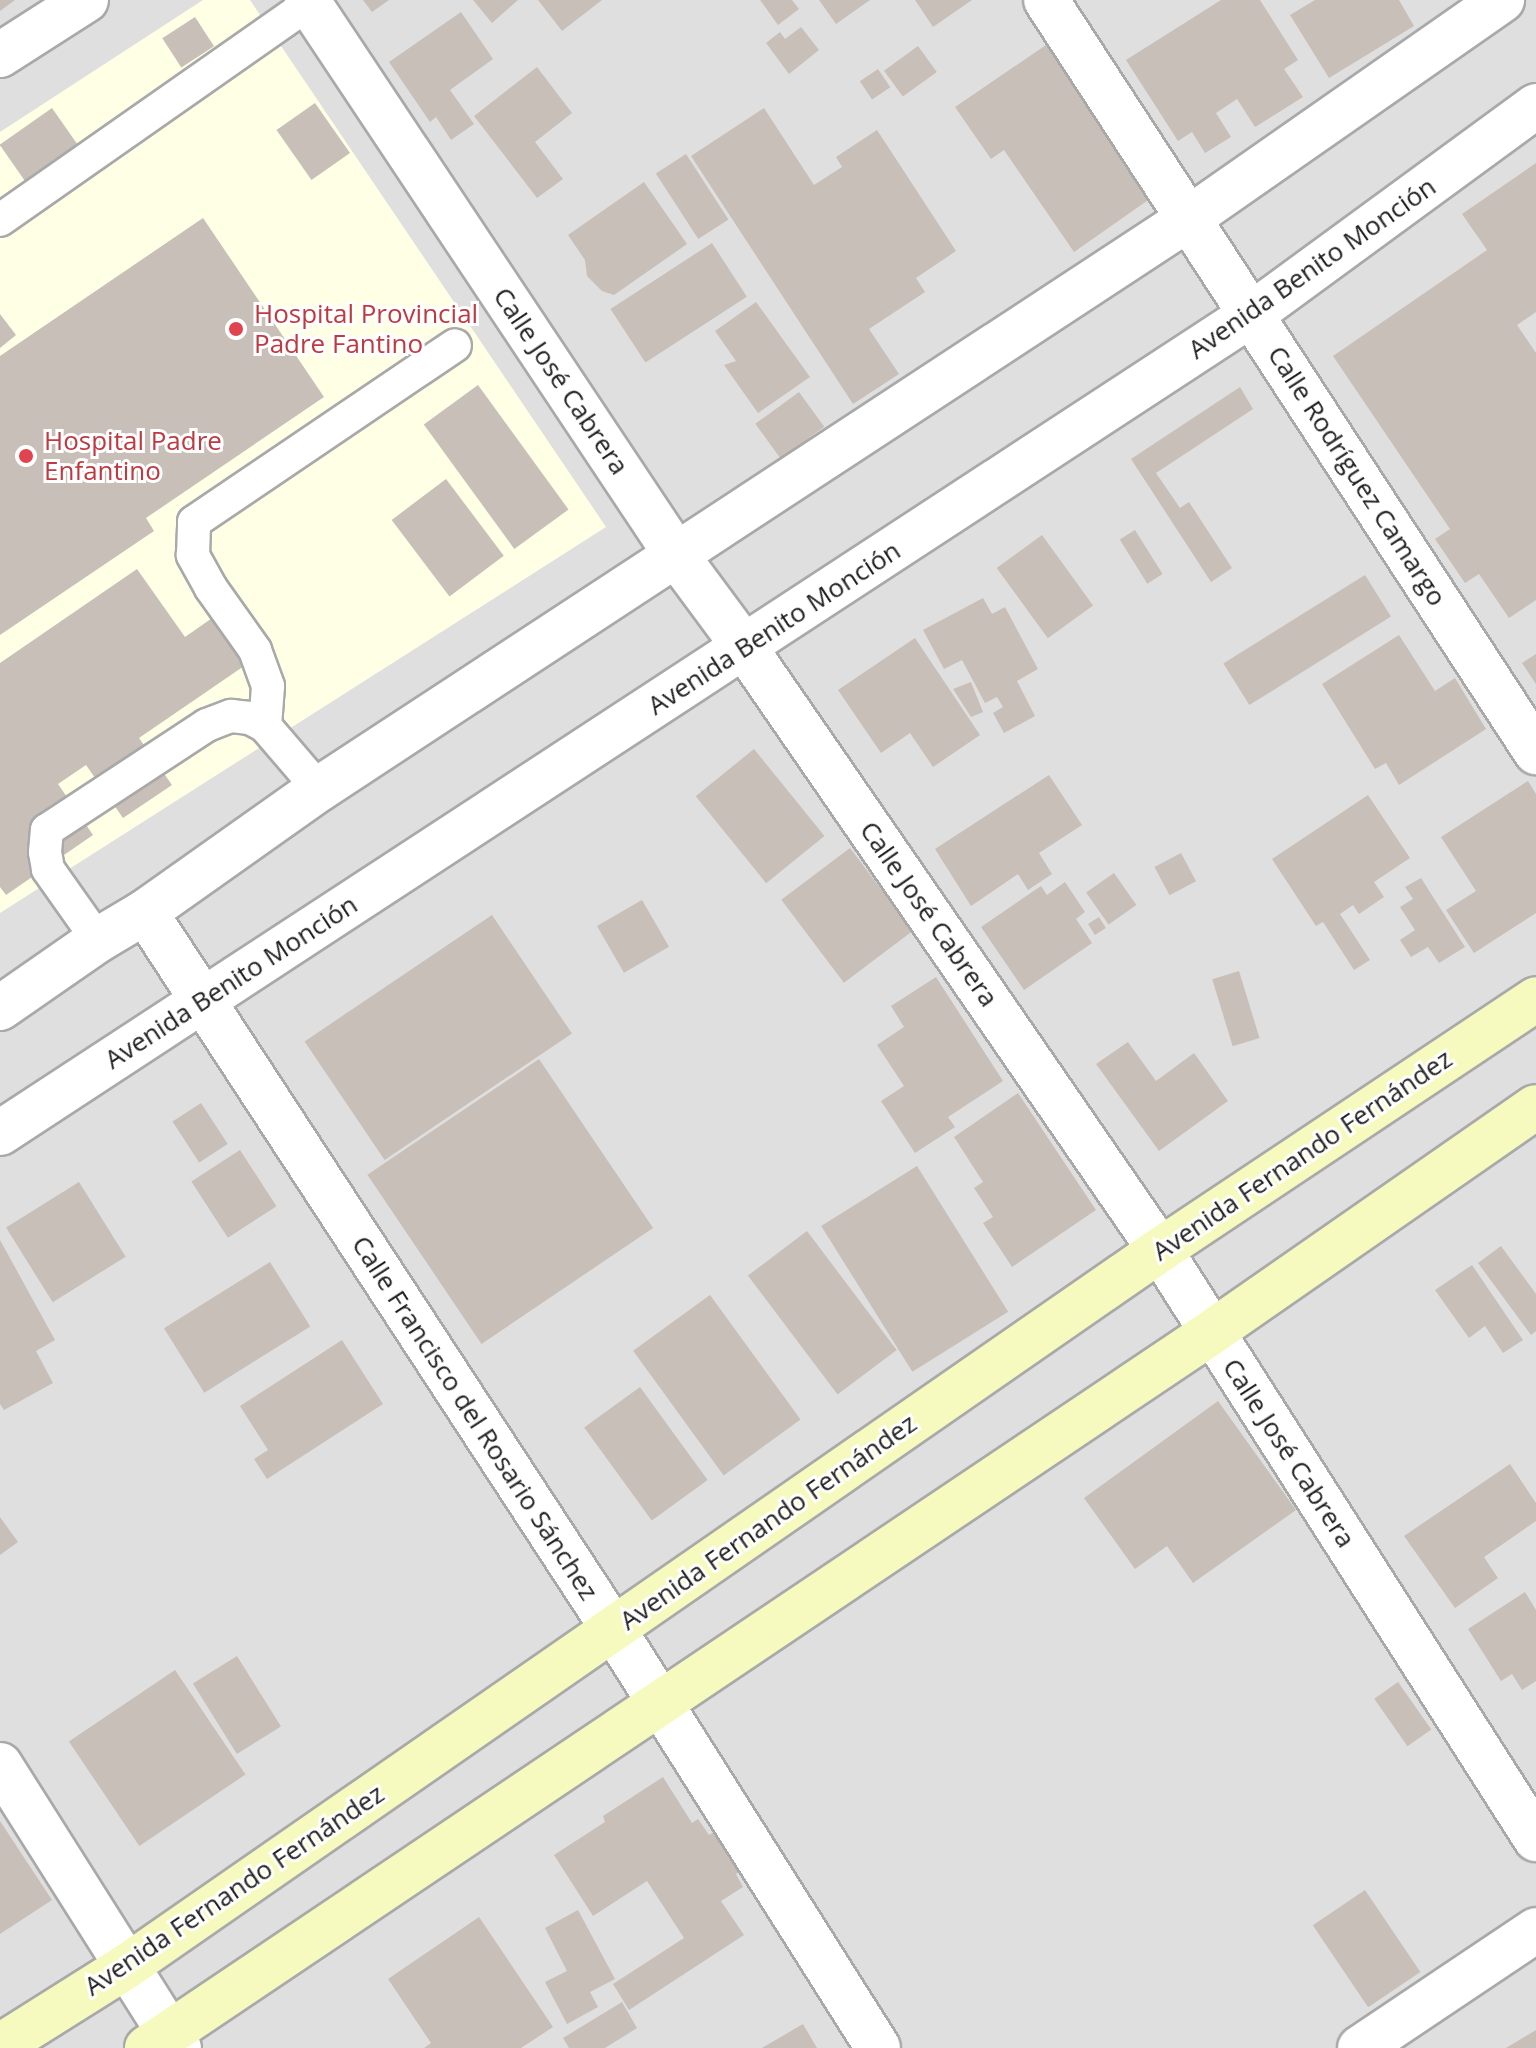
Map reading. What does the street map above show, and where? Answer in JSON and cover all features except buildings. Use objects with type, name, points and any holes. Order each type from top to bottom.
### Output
[{"type":"main road","name":"Avenida Fernando Fernández","points":[[0,2046],[127,1966],[1160,1250],[1536,999]]},
{"type":"main road","points":[[165,2043],[660,1703],[1212,1332],[1536,1107]]},
{"type":"street","points":[[0,55],[86,0]]},
{"type":"street","name":"Calle Rodríguez Camargo","points":[[1046,0],[1536,752]]},
{"type":"street","points":[[0,1008],[98,940],[145,912],[319,789],[1188,219],[1502,0]]},
{"type":"street","name":"Calle José Cabrera","points":[[308,2],[677,556],[745,648],[1160,1250],[1536,1839]]},
{"type":"street","name":"Avenida Benito Monción","points":[[0,1133],[1252,314],[1536,106]]},
{"type":"street","name":"Calle Francisco del Rosario Sánchez","points":[[145,912],[614,1630],[878,2048]]},
{"type":"street","points":[[0,1765],[127,1966],[165,2043]]},
{"type":"street","points":[[1360,2048],[1536,1930]]},
{"type":"lane","points":[[0,220],[308,2]]},
{"type":"lane","points":[[265,726],[268,686],[255,650],[211,588],[193,555],[194,522],[455,345]]},
{"type":"lane","points":[[98,940],[48,869],[45,852],[47,830],[207,725],[231,716],[250,718],[265,726],[319,789]]},
{"type":"shaded area","points":[[0,0],[1536,0],[1536,2048],[0,2048]]},
{"type":"shaded area","name":"Hospital Provincial Padre Fantino","points":[[203,0],[250,0],[606,527],[0,913],[0,132]]},
{"type":"place","name":"Hospital Provincial Padre Fantino","points":[[236,329]]},
{"type":"place","name":"Hospital Padre Enfantino","points":[[26,456]]}]
